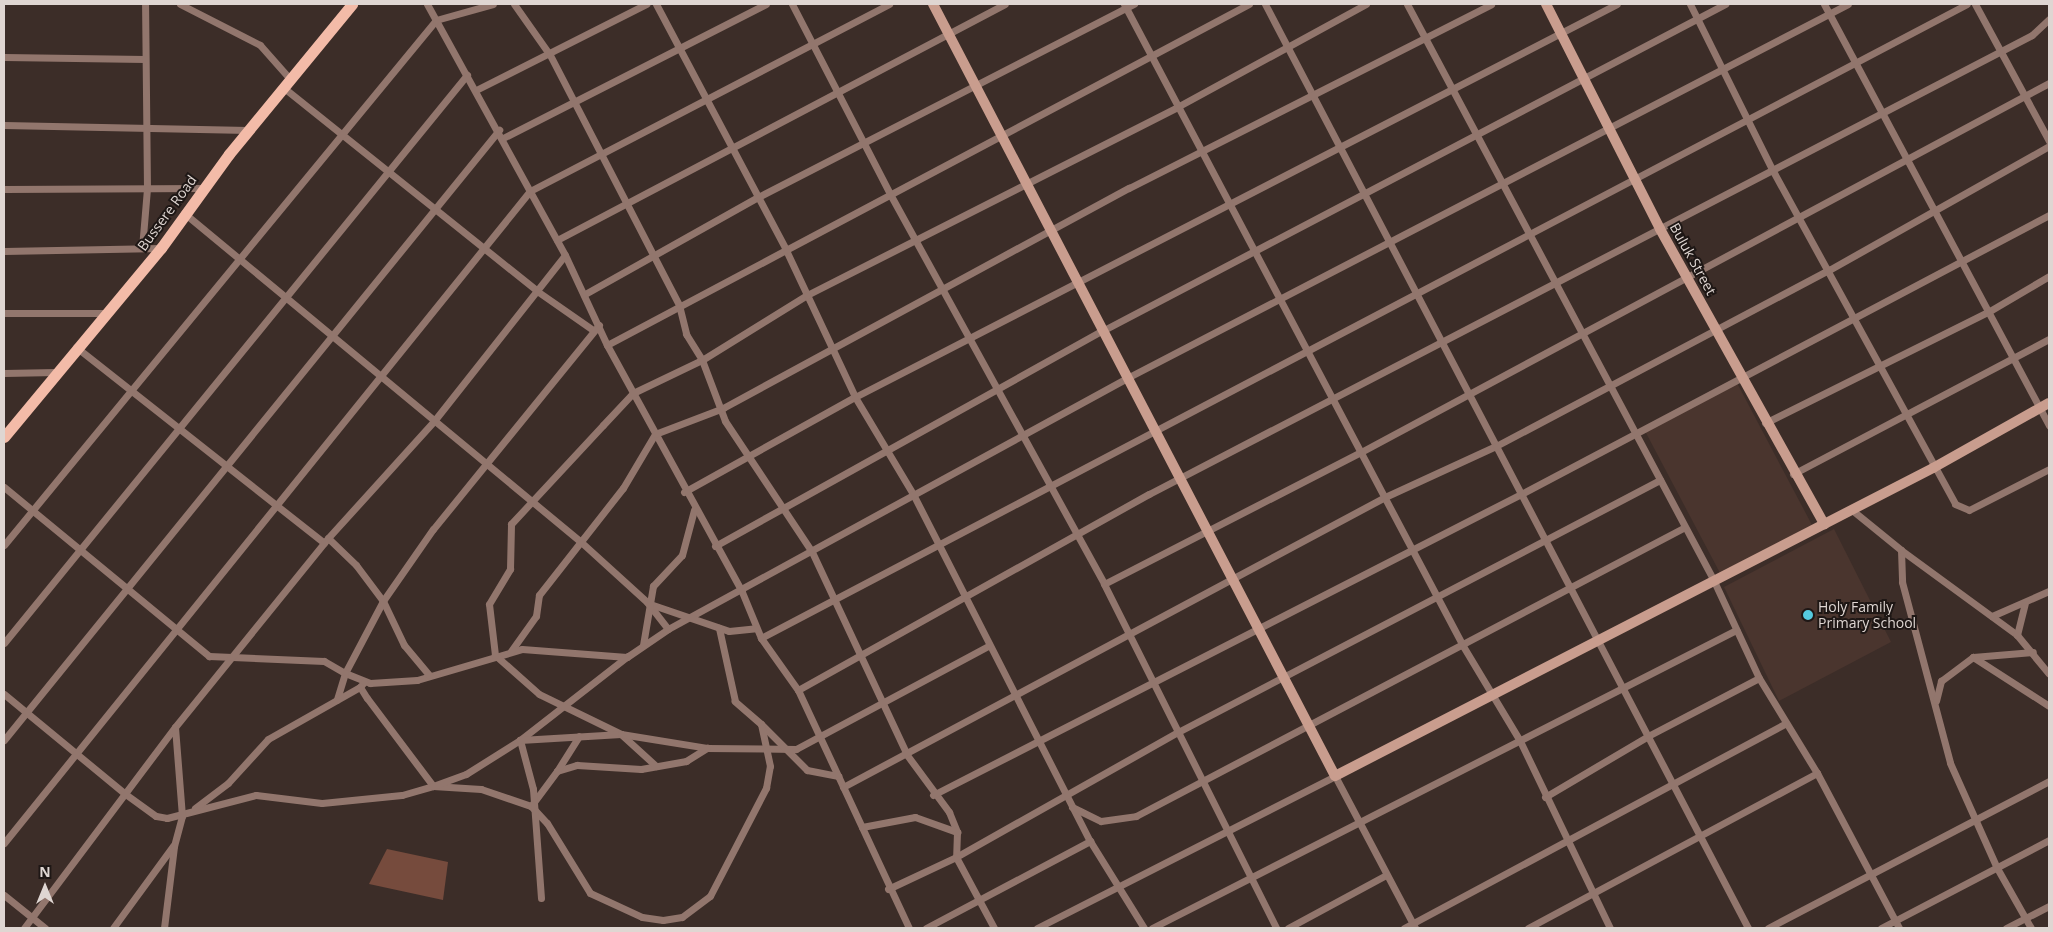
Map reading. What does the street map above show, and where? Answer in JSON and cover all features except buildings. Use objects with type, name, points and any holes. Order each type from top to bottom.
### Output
[{"type":"main road","name":"Bussere Road","points":[[4,437],[76,347],[161,248],[184,213],[248,130],[352,4]]},
{"type":"street","points":[[142,248],[147,189],[145,4]]},
{"type":"street","points":[[180,4],[260,45],[287,84],[340,133],[537,292],[596,328]]},
{"type":"street","points":[[427,4],[499,130],[566,255],[585,294],[596,328],[633,393],[684,492],[742,592],[761,638],[798,690],[862,827],[888,888],[909,928]]},
{"type":"street","points":[[4,545],[133,392],[340,133],[436,20],[493,4]]},
{"type":"street","points":[[514,4],[550,55],[680,305],[686,334],[702,360],[723,408],[725,421],[784,506],[812,552],[836,600],[881,704],[906,755],[933,795],[949,812],[957,832],[956,857],[994,928]]},
{"type":"street","points":[[476,90],[550,55],[646,4]]},
{"type":"street","points":[[656,4],[730,148],[785,248],[855,397],[885,451],[913,494],[939,543],[988,646],[1090,841],[1117,888],[1144,928]]},
{"type":"street","points":[[503,138],[576,104],[766,4]]},
{"type":"street","points":[[792,4],[890,194],[970,339],[1047,486],[1104,584],[1276,928]]},
{"type":"street","points":[[4,843],[174,628],[381,378],[530,191],[889,4]]},
{"type":"street","points":[[933,4],[1002,134],[1179,480],[1284,676],[1414,926]]},
{"type":"street","points":[[557,240],[628,205],[730,148],[1005,4]]},
{"type":"street","points":[[585,294],[652,252],[758,196],[864,143],[1125,6],[1134,4]]},
{"type":"street","points":[[607,345],[785,248],[1002,134],[1153,58],[1249,4]]},
{"type":"street","points":[[1266,4],[1521,494],[1543,542],[1625,690],[1672,786],[1748,928]]},
{"type":"street","points":[[656,766],[621,734],[560,708],[495,655],[490,598],[510,569],[511,524],[633,393],[702,360],[807,296],[1026,182],[1179,106],[1289,48],[1366,4]]},
{"type":"street","points":[[1407,4],[1685,527],[1760,678],[1872,872],[1899,928]]},
{"type":"street","points":[[511,652],[536,616],[539,595],[622,488],[655,434],[723,408],[830,346],[1202,150],[1314,97],[1491,4]]},
{"type":"street","name":"Buluk Street","points":[[1546,4],[1660,229],[1792,474],[1824,524]]},
{"type":"street","points":[[684,492],[855,397],[970,339],[1229,202],[1341,148],[1452,88],[1617,4]]},
{"type":"street","points":[[1690,4],[1773,170],[1829,270],[1933,468],[1955,504],[1969,510],[2049,469]]},
{"type":"street","points":[[715,546],[996,388],[1102,331],[1366,196],[1477,134],[1584,80],[1725,4]]},
{"type":"street","points":[[1824,4],[2014,360],[2045,406],[2049,426]]},
{"type":"street","points":[[4,694],[124,793],[156,816],[182,816],[214,803],[256,795],[322,803],[402,795],[466,774],[520,740],[644,644],[668,629],[742,592],[913,494],[1127,378],[1280,298],[1391,244],[1502,184],[1848,4]]},
{"type":"street","points":[[761,638],[836,600],[1047,486],[1155,432],[1635,177],[1856,65],[1967,4]]},
{"type":"street","points":[[1975,4],[2049,141]]},
{"type":"street","points":[[1125,6],[1307,350],[1336,400],[1385,497],[1414,546],[1436,595],[1463,646],[1494,692],[1520,741],[1565,840],[1610,928]]},
{"type":"street","points":[[798,690],[964,595],[1075,535],[1336,400],[1555,282],[1773,170],[1999,49],[2032,35],[2049,19]]},
{"type":"street","points":[[4,57],[145,59]]},
{"type":"street","points":[[4,643],[181,430],[467,75]]},
{"type":"street","points":[[1104,584],[1205,529],[1361,452],[1582,332],[1801,218],[2049,83]]},
{"type":"street","points":[[4,125],[145,124],[248,130]]},
{"type":"street","points":[[4,740],[229,468],[499,130]]},
{"type":"street","points":[[843,787],[906,755],[1013,693],[1385,497],[1496,446],[1608,382],[1829,270],[2049,146]]},
{"type":"street","points":[[4,189],[203,188]]},
{"type":"street","points":[[184,213],[237,262],[434,420],[581,542],[647,602],[668,629]]},
{"type":"street","points":[[933,795],[1039,744],[1256,626],[1521,494],[1634,430],[1740,377],[1960,259],[2049,215]]},
{"type":"street","points":[[4,251],[161,248]]},
{"type":"street","points":[[24,928],[175,727],[326,541],[434,420],[566,255]]},
{"type":"street","points":[[1765,423],[1988,312],[2049,276]]},
{"type":"street","points":[[4,313],[105,313]]},
{"type":"street","points":[[337,700],[345,673],[383,602],[433,529],[596,328]]},
{"type":"street","points":[[1792,474],[1906,417],[2014,360],[2049,339]]},
{"type":"street","points":[[76,347],[356,565],[383,602],[404,645],[429,676]]},
{"type":"street","points":[[4,373],[56,372]]},
{"type":"street","points":[[1036,928],[1335,776],[1712,579],[1852,510],[2045,406]]},
{"type":"street","points":[[888,888],[956,857],[1065,793],[1178,732],[1436,595],[1543,542],[1660,480]]},
{"type":"street","points":[[4,487],[83,548],[174,628],[209,656],[324,661],[345,673],[362,685],[433,786]]},
{"type":"street","points":[[182,816],[219,792],[268,739],[362,685],[464,669],[495,655],[511,652],[555,648],[627,657],[644,644],[647,602],[653,586],[682,555],[694,510]]},
{"type":"street","points":[[1852,510],[1901,550],[2017,635],[2033,652],[2049,674]]},
{"type":"street","points":[[1072,807],[1101,821],[1120,821],[1202,783],[1310,728],[1570,591],[1685,527]]},
{"type":"street","points":[[1901,550],[1902,582],[1950,763],[1997,868],[2031,928]]},
{"type":"street","points":[[1992,616],[2025,604],[2049,591]]},
{"type":"street","points":[[647,602],[718,628],[756,628]]},
{"type":"street","points":[[2017,635],[2025,604]]},
{"type":"street","points":[[718,628],[735,701],[807,770],[838,776]]},
{"type":"street","points":[[1152,928],[1253,879],[1359,822],[1625,690],[1736,630]]},
{"type":"street","points":[[520,740],[621,734],[707,748],[767,751],[788,750],[820,738],[988,646]]},
{"type":"street","points":[[1935,704],[1941,680],[1973,657],[2033,652]]},
{"type":"street","points":[[1973,657],[2049,706]]},
{"type":"street","points":[[2040,661],[2049,657]]},
{"type":"street","points":[[1545,797],[1648,736],[1760,678]]},
{"type":"street","points":[[433,786],[481,790],[531,806],[547,823],[590,893],[642,917],[682,917],[710,896],[766,788],[767,751],[761,724]]},
{"type":"street","points":[[1404,928],[1414,926],[1565,840],[1672,786],[1785,724]]},
{"type":"street","points":[[164,928],[174,846],[182,816],[175,727]]},
{"type":"street","points":[[531,806],[557,771],[579,736]]},
{"type":"street","points":[[520,740],[533,789],[531,806],[540,898]]},
{"type":"street","points":[[557,771],[576,765],[656,766],[686,761],[707,748]]},
{"type":"street","points":[[1528,928],[1816,772]]},
{"type":"street","points":[[1768,928],[2049,781]]},
{"type":"street","points":[[862,827],[915,817],[957,832]]},
{"type":"street","points":[[1881,928],[1894,919],[2049,840]]},
{"type":"street","points":[[926,928],[1090,841]]},
{"type":"street","points":[[113,928],[174,846]]},
{"type":"street","points":[[1288,928],[1386,875]]},
{"type":"street","points":[[4,895],[45,928]]},
{"type":"street","points":[[2006,928],[2049,906]]},
{"type":"shaded area","points":[[1737,383],[1812,525],[1720,573],[1645,431]]},
{"type":"shaded area","name":"Holy Family Primary School","points":[[1834,529],[1891,642],[1779,701],[1724,587]]},
{"type":"shaded area","points":[[387,849],[448,862],[443,900],[369,884]]},
{"type":"place","name":"Holy Family Primary School","points":[[1808,615]]}]
